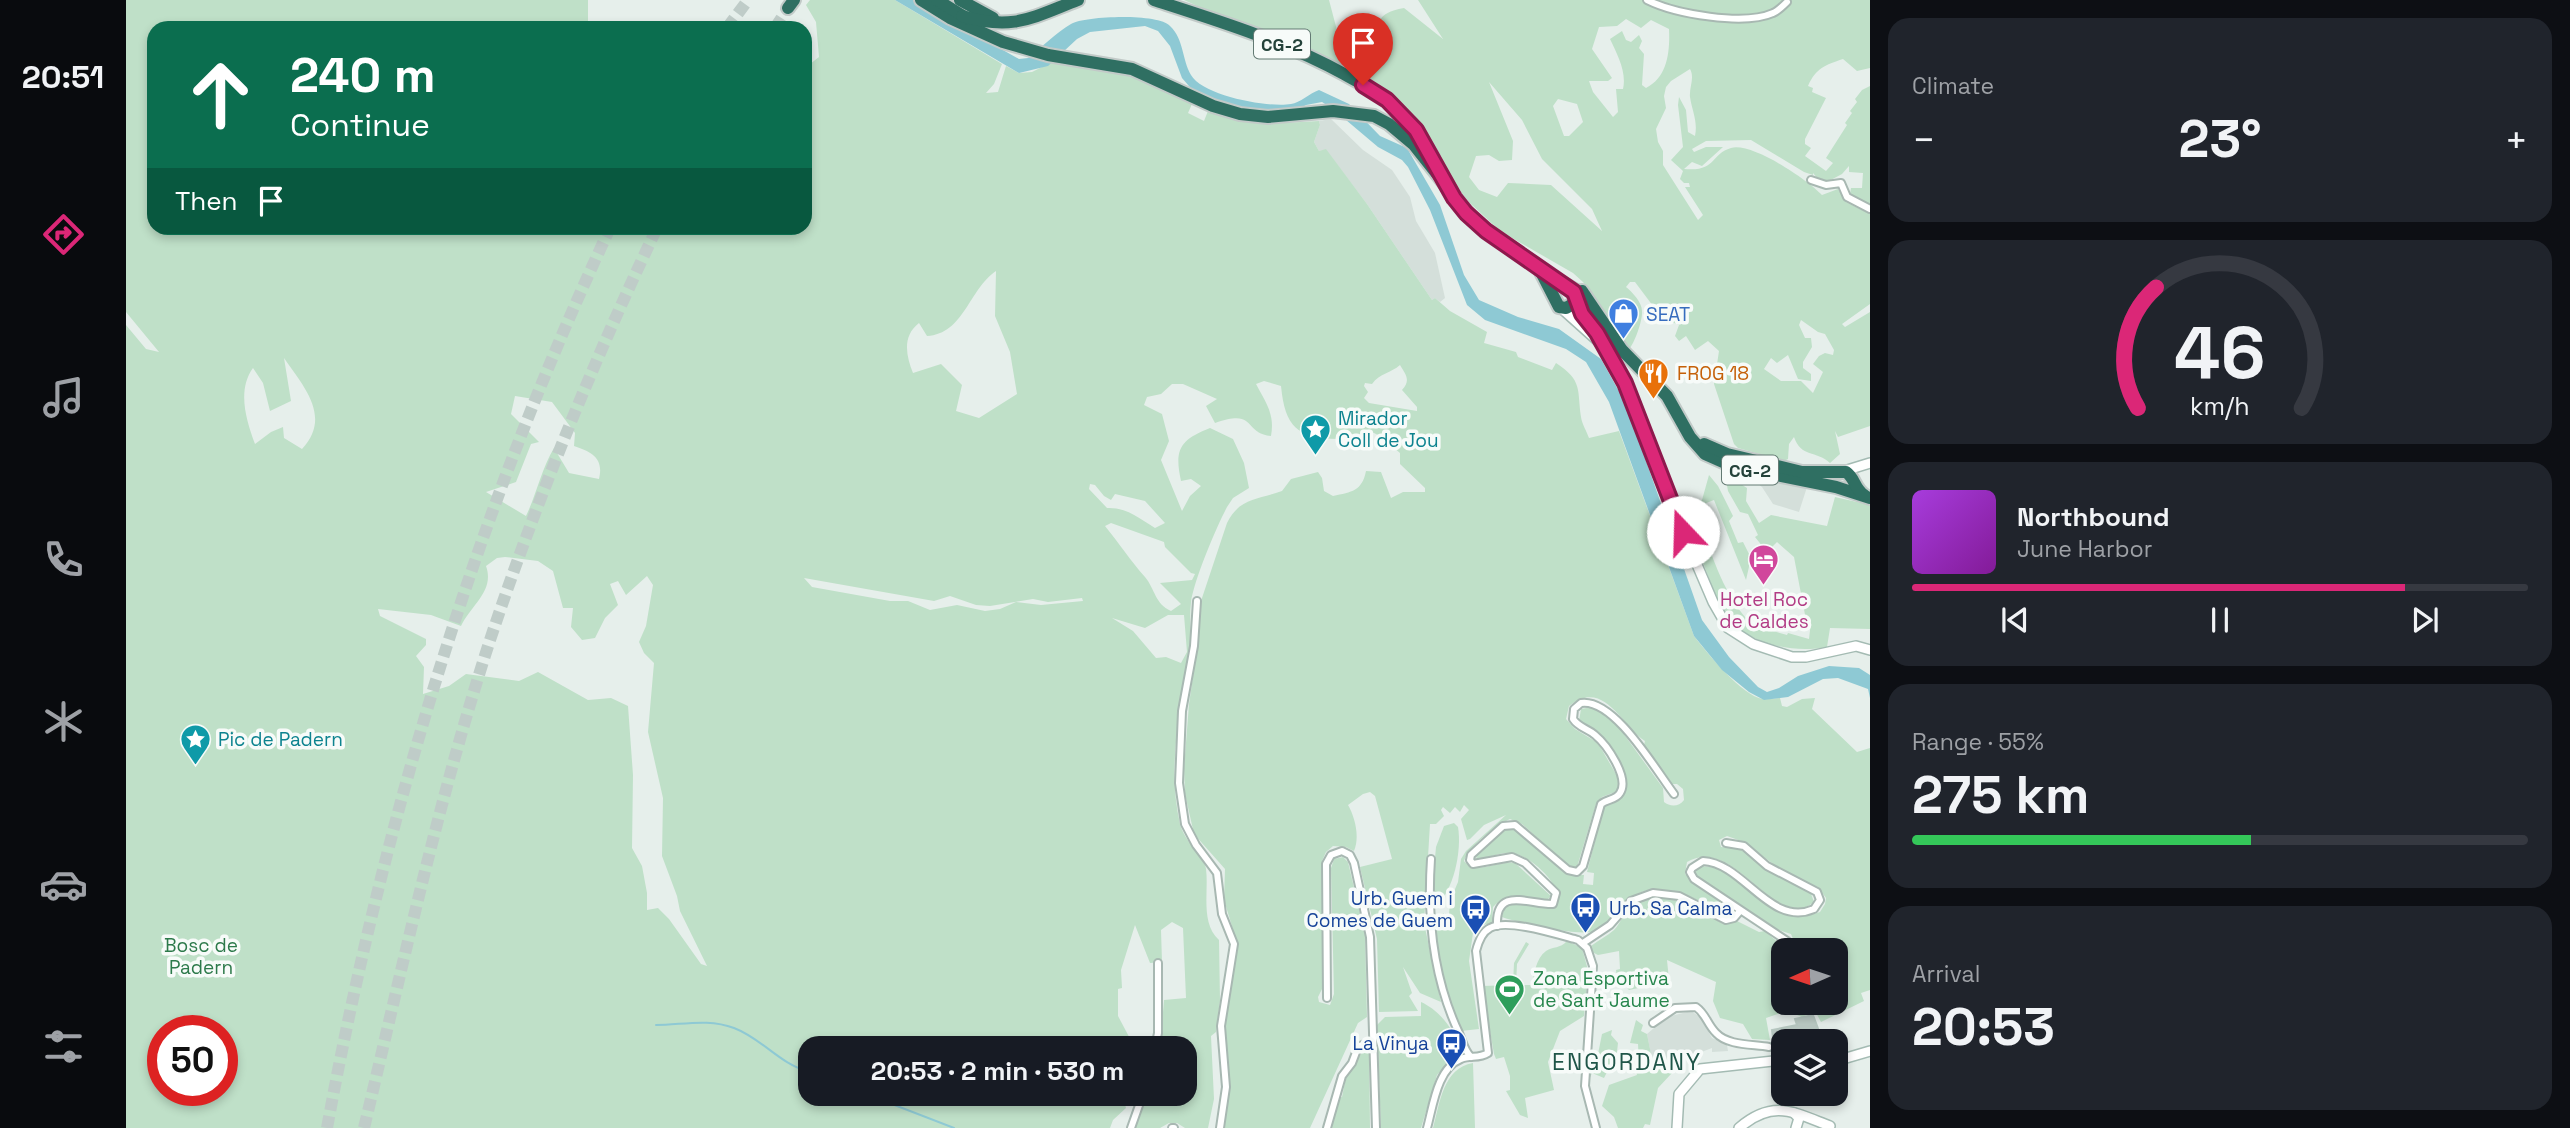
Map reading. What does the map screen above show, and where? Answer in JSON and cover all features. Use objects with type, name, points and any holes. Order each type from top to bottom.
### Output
[{"type":"highway","name":"CG-2","points":[[921,0],[950,18],[1017,47],[1132,69],[1213,106],[1240,114],[1268,117],[1333,111],[1360,113],[1389,124],[1405,136],[1454,198],[1481,227],[1535,263],[1577,296],[1622,350],[1667,396],[1698,439],[1716,451],[1844,480],[1870,498]]},
{"type":"highway","points":[[937,0],[1017,47]]},
{"type":"highway","points":[[960,0],[979,12],[1006,19],[1060,0]]},
{"type":"highway","points":[[962,16],[1002,24],[1030,19],[1078,0]]},
{"type":"highway","name":"CG-2","points":[[1154,0],[1274,40],[1312,57],[1374,91],[1399,111],[1416,130],[1454,198]]},
{"type":"highway","points":[[1523,255],[1567,277],[1577,296]]},
{"type":"highway","name":"CG-2","points":[[1535,263],[1555,303],[1561,308]]},
{"type":"highway","points":[[1553,296],[1559,288],[1577,296]]},
{"type":"highway","points":[[1561,308],[1569,307],[1577,296]]},
{"type":"main road","points":[[1577,296],[1625,383],[1688,544],[1713,602],[1728,628],[1753,644],[1792,657],[1806,657],[1856,646],[1870,650]]},
{"type":"main road","points":[[1561,308],[1602,344]]},
{"type":"main road","points":[[1844,480],[1870,463]]},
{"type":"main road","points":[[1848,1057],[1870,1051]]},
{"type":"main road","points":[[1677,1128],[1679,1094],[1700,1069],[1771,1060]]},
{"type":"main road","points":[[1739,1128],[1769,1110],[1793,1111],[1832,1127]]},
{"type":"main road","points":[[1793,1111],[1799,1118],[1796,1128]]},
{"type":"street","points":[[1647,0],[1674,10],[1717,17],[1760,16],[1774,13],[1787,2]]},
{"type":"street","points":[[1811,180],[1826,185],[1841,183],[1847,197],[1870,209]]},
{"type":"street","points":[[1197,601],[1194,646],[1181,720],[1179,783],[1185,824],[1196,845],[1217,873],[1222,914],[1234,944],[1222,1026],[1226,1087],[1220,1128]]},
{"type":"street","points":[[1497,926],[1498,912],[1509,901],[1518,899],[1553,904],[1556,893],[1517,859],[1506,857],[1474,864],[1470,860],[1471,855],[1503,826],[1515,825],[1568,870],[1577,872],[1585,859],[1601,804],[1616,797],[1621,791],[1619,771],[1600,741],[1573,719],[1574,709],[1581,703],[1596,704],[1614,716],[1674,794]]},
{"type":"street","points":[[1726,843],[1744,846],[1767,866],[1810,886],[1819,896],[1819,903],[1814,909],[1791,912],[1773,904],[1721,865],[1703,861],[1694,864],[1690,872],[1694,878],[1782,938]]},
{"type":"street","points":[[1327,998],[1326,864],[1331,855],[1342,851],[1350,855],[1354,863],[1369,927],[1376,1128]]},
{"type":"street","points":[[1432,859],[1430,916],[1447,1010],[1465,1050],[1471,1057]]},
{"type":"street","points":[[1427,1128],[1442,1079],[1456,1062],[1481,1057],[1488,1050],[1477,978],[1476,951],[1483,934],[1497,926],[1510,925],[1583,943],[1610,925],[1631,901],[1646,895],[1679,896],[1726,920],[1734,918],[1740,911]]},
{"type":"street","points":[[1583,943],[1593,967],[1585,1086],[1597,1128]]},
{"type":"street","points":[[1157,1036],[1158,963]]},
{"type":"street","points":[[1653,1023],[1675,1008],[1696,1006],[1720,1037],[1732,1042],[1769,1046]]},
{"type":"street","points":[[1327,1128],[1342,1076],[1352,1063],[1358,1047],[1373,1040]]},
{"type":"street","points":[[1131,1128],[1139,1106]]},
{"type":"shaded area","points":[[1331,119],[1363,150],[1392,170],[1410,197],[1416,221],[1435,253],[1445,298],[1440,302],[1435,298],[1432,300],[1367,204],[1326,150],[1319,151],[1314,142],[1319,121]]},
{"type":"shaded area","points":[[1747,475],[1807,487],[1799,512],[1773,504],[1762,487]]},
{"type":"shaded area","points":[[1691,1011],[1700,1017],[1712,1038],[1727,1045],[1728,1051],[1712,1052],[1712,1048],[1654,1070],[1647,1034],[1667,1017]]},
{"type":"green space","name":"Bosc de Padern","points":[[126,0],[588,0],[588,21],[147,21],[147,235],[812,235],[812,62],[819,57],[816,22],[806,5],[810,0],[895,0],[1002,64],[994,84],[986,93],[998,92],[1006,66],[1019,73],[1032,72],[1052,62],[1134,76],[1192,104],[1188,113],[1204,121],[1208,111],[1263,124],[1319,121],[1314,142],[1319,151],[1326,149],[1432,300],[1435,298],[1450,311],[1487,332],[1484,343],[1516,352],[1518,357],[1552,370],[1556,363],[1565,369],[1577,386],[1582,420],[1589,438],[1619,431],[1694,636],[1716,663],[1745,690],[1763,699],[1780,698],[1782,706],[1787,707],[1802,699],[1815,698],[1812,709],[1857,752],[1870,748],[1870,990],[1861,993],[1864,1001],[1848,1009],[1848,938],[1793,938],[1791,934],[1766,924],[1741,909],[1696,875],[1695,869],[1701,866],[1717,869],[1732,876],[1772,906],[1786,913],[1802,915],[1820,912],[1826,898],[1818,887],[1781,870],[1744,842],[1727,836],[1719,840],[1721,847],[1739,848],[1777,876],[1810,891],[1814,902],[1800,909],[1785,906],[1722,861],[1705,857],[1687,862],[1685,874],[1731,909],[1729,917],[1686,895],[1650,890],[1633,896],[1603,927],[1595,931],[1577,932],[1550,928],[1502,917],[1504,910],[1515,903],[1552,908],[1559,898],[1547,876],[1533,863],[1517,854],[1506,853],[1476,859],[1477,855],[1507,828],[1516,830],[1566,874],[1584,875],[1583,884],[1593,885],[1594,873],[1587,872],[1603,810],[1605,805],[1621,797],[1624,781],[1619,763],[1603,738],[1596,730],[1579,721],[1581,709],[1592,707],[1615,722],[1663,788],[1664,802],[1674,806],[1684,800],[1683,789],[1677,784],[1670,784],[1643,749],[1645,741],[1611,707],[1592,697],[1581,699],[1569,706],[1566,719],[1575,729],[1598,743],[1620,781],[1618,791],[1602,797],[1596,804],[1577,867],[1570,867],[1522,824],[1510,819],[1484,837],[1472,848],[1464,861],[1475,867],[1515,863],[1551,896],[1546,901],[1518,897],[1505,899],[1493,907],[1492,923],[1483,925],[1473,933],[1469,961],[1479,1029],[1461,1031],[1456,1020],[1441,973],[1436,926],[1439,915],[1444,913],[1445,929],[1448,929],[1450,901],[1458,882],[1461,859],[1466,851],[1506,815],[1484,825],[1467,840],[1461,819],[1469,810],[1464,805],[1460,812],[1455,807],[1450,813],[1443,807],[1441,810],[1444,816],[1436,824],[1430,824],[1424,923],[1441,1002],[1420,993],[1403,967],[1412,993],[1409,996],[1418,1011],[1379,1012],[1377,939],[1360,867],[1392,859],[1375,796],[1370,792],[1363,794],[1348,805],[1356,827],[1354,851],[1333,846],[1322,861],[1323,987],[1318,997],[1319,1002],[1330,1005],[1334,994],[1331,868],[1334,859],[1343,857],[1348,862],[1365,934],[1367,1017],[1358,1023],[1310,1128],[1223,1128],[1229,1091],[1224,1031],[1238,946],[1224,900],[1225,869],[1194,834],[1185,794],[1184,768],[1189,704],[1199,635],[1199,607],[1232,515],[1244,504],[1282,491],[1291,479],[1318,472],[1324,491],[1333,496],[1359,487],[1366,471],[1381,472],[1391,498],[1403,492],[1425,492],[1425,488],[1400,464],[1400,453],[1370,431],[1359,443],[1352,439],[1324,438],[1303,433],[1290,421],[1281,386],[1264,381],[1256,384],[1271,415],[1271,436],[1256,431],[1238,418],[1215,423],[1206,406],[1217,399],[1183,384],[1172,384],[1161,394],[1147,397],[1144,405],[1162,414],[1169,441],[1161,460],[1182,511],[1190,496],[1201,486],[1191,479],[1181,481],[1179,453],[1192,437],[1210,428],[1233,439],[1244,463],[1249,488],[1233,498],[1227,507],[1193,592],[1190,608],[1190,648],[1175,760],[1176,803],[1180,824],[1205,865],[1207,916],[1213,933],[1219,940],[1220,1001],[1216,1032],[1211,1036],[1214,1099],[1208,1128],[1185,1128],[1177,1123],[1169,1123],[1160,1128],[1135,1128],[1143,1106],[1197,1106],[1197,1036],[1161,1036],[1164,1000],[1186,998],[1183,928],[1172,922],[1161,930],[1162,962],[1150,963],[1135,925],[1121,970],[1122,988],[1118,989],[1118,1016],[1129,1036],[798,1036],[798,1106],[1125,1106],[1113,1120],[1110,1128],[126,1128],[126,325],[146,349],[159,352],[126,312]],"holes":[[[996,271],[995,316],[1010,352],[1017,394],[979,418],[956,411],[962,385],[941,364],[913,373],[907,346],[910,334],[919,323],[927,336],[950,328],[979,288]],[[284,358],[306,391],[315,414],[311,437],[302,449],[284,438],[283,427],[255,444],[246,415],[245,386],[253,368],[263,383],[270,411],[291,401]],[[1400,365],[1407,380],[1402,390],[1417,407],[1417,411],[1369,403],[1364,398],[1368,392],[1365,383],[1372,384]],[[515,396],[552,402],[575,433],[574,446],[595,457],[600,466],[599,479],[569,473],[554,448],[526,516],[486,492],[516,482],[531,444],[539,442],[511,414]],[[1090,484],[1095,485],[1111,500],[1115,494],[1145,501],[1165,523],[1155,528],[1132,514],[1107,508],[1089,489]],[[1111,523],[1164,542],[1165,547],[1195,574],[1192,580],[1160,583],[1181,604],[1171,611],[1162,604],[1105,526]],[[497,558],[538,561],[553,571],[563,608],[573,608],[571,627],[582,640],[595,638],[605,618],[618,605],[610,584],[618,581],[626,595],[647,576],[653,585],[646,626],[639,642],[644,653],[654,663],[648,732],[663,798],[662,856],[680,911],[707,966],[701,964],[658,908],[647,910],[642,866],[632,848],[633,775],[628,706],[611,698],[588,700],[538,672],[519,681],[466,674],[449,686],[423,694],[424,667],[416,656],[426,645],[426,639],[380,616],[378,609],[431,615],[461,626],[485,590],[488,575],[486,566]],[[804,578],[934,601],[950,596],[976,605],[990,606],[1033,599],[1048,602],[1082,598],[1083,601],[1041,605],[1016,602],[1000,609],[985,611],[957,605],[930,610],[908,601],[890,601],[812,587]],[[1168,615],[1184,615],[1187,652],[1181,663],[1166,657],[1156,658],[1133,631],[1112,618],[1145,628]]]},
{"type":"green space","points":[[1184,0],[1329,0],[1339,38],[1365,45],[1383,16],[1404,8],[1443,39],[1418,0],[1870,0],[1870,68],[1857,71],[1843,59],[1826,65],[1814,75],[1808,86],[1813,88],[1812,92],[1826,98],[1805,139],[1805,144],[1811,148],[1805,156],[1826,171],[1833,163],[1826,158],[1847,125],[1845,123],[1852,113],[1850,111],[1857,102],[1855,99],[1862,90],[1870,86],[1870,206],[1850,194],[1851,188],[1862,188],[1863,173],[1849,172],[1849,166],[1842,174],[1827,182],[1818,179],[1813,173],[1804,172],[1751,140],[1706,141],[1692,149],[1694,152],[1706,147],[1723,147],[1702,166],[1692,162],[1684,169],[1702,168],[1724,151],[1740,148],[1779,164],[1805,180],[1822,195],[1838,189],[1846,202],[1870,214],[1870,304],[1842,324],[1845,327],[1870,312],[1870,426],[1838,437],[1835,431],[1840,454],[1830,463],[1805,451],[1794,437],[1789,444],[1788,459],[1784,461],[1738,448],[1734,444],[1714,384],[1719,351],[1708,341],[1695,350],[1686,336],[1679,341],[1675,336],[1679,325],[1662,318],[1635,282],[1630,282],[1626,287],[1639,301],[1642,315],[1629,349],[1583,282],[1573,273],[1500,231],[1470,203],[1454,183],[1414,115],[1363,81]],"holes":[[[1626,19],[1641,28],[1651,20],[1669,29],[1669,46],[1663,70],[1646,88],[1642,85],[1644,54],[1639,48],[1642,41],[1639,35],[1631,42],[1626,40],[1622,31],[1610,39],[1624,76],[1623,89],[1616,89],[1618,112],[1613,117],[1593,92],[1589,81],[1608,81],[1612,78],[1592,49],[1599,27],[1617,26]],[[1690,69],[1695,136],[1688,132],[1686,110],[1679,97],[1683,147],[1671,160],[1683,171],[1680,179],[1689,183],[1690,187],[1685,187],[1703,215],[1698,220],[1663,165],[1663,151],[1658,142],[1656,129],[1666,108],[1664,96],[1671,81]],[[1489,82],[1522,120],[1542,159],[1592,209],[1602,231],[1551,185],[1508,183],[1497,197],[1479,190],[1469,177],[1476,156],[1489,155],[1499,161],[1512,160],[1513,141]],[[1558,99],[1577,104],[1583,122],[1569,136],[1564,136],[1553,106]],[[1801,320],[1825,334],[1834,350],[1833,355],[1825,353],[1813,364],[1823,372],[1813,393],[1801,381],[1781,381],[1764,369],[1771,358],[1777,363],[1788,355],[1798,379],[1811,381],[1811,374],[1803,368],[1803,362],[1812,347],[1811,338],[1805,338],[1799,325]]]},
{"type":"green space","points":[[1725,474],[1747,488],[1746,501],[1759,523],[1771,515],[1827,526],[1835,497],[1870,505],[1870,629],[1830,628],[1827,647],[1802,649],[1764,642],[1752,637],[1732,622],[1718,600],[1682,508],[1702,500],[1709,475],[1718,486],[1733,516],[1729,521],[1738,543],[1743,542],[1751,558],[1746,580],[1714,500],[1696,507],[1721,577],[1740,610],[1751,623],[1764,632],[1766,629],[1809,639],[1811,622],[1806,620],[1794,557],[1777,542],[1767,552],[1755,537],[1758,535],[1748,514],[1740,512],[1728,491]]},
{"type":"green space","points":[[1454,823],[1458,827],[1459,836],[1455,870],[1447,891],[1435,907],[1431,902],[1436,847],[1444,826]]},
{"type":"green space","points":[[1653,897],[1678,901],[1723,924],[1737,921],[1759,932],[1765,931],[1773,938],[1771,1015],[1775,1015],[1766,1018],[1770,1040],[1752,1039],[1743,1024],[1720,1018],[1713,1001],[1716,982],[1667,960],[1669,980],[1655,976],[1647,979],[1643,987],[1629,990],[1617,977],[1616,970],[1620,969],[1619,951],[1598,955],[1592,952],[1591,946],[1614,930],[1630,907]]},
{"type":"green space","points":[[1567,941],[1582,948],[1588,970],[1584,1016],[1560,1031],[1548,1062],[1554,1090],[1525,1098],[1528,1118],[1520,1115],[1506,1091],[1510,1090],[1510,1076],[1504,1057],[1496,1059],[1494,1054],[1482,986],[1513,985],[1514,963],[1526,942],[1529,944],[1517,964],[1516,985],[1532,985],[1536,966],[1543,954]]},
{"type":"green space","points":[[1421,1002],[1446,1022],[1455,1037],[1458,1052],[1437,1075],[1421,1128],[1381,1128],[1377,1025],[1385,1017],[1421,1016]]},
{"type":"green space","points":[[1817,1015],[1835,1015],[1821,1022]]},
{"type":"green space","points":[[1636,1020],[1643,1025],[1641,1031],[1647,1034],[1654,1069],[1683,1057],[1684,1060],[1658,1088],[1650,1125],[1645,1124],[1643,1128],[1618,1128],[1614,1117],[1602,1106],[1609,1085],[1637,1075],[1635,1068],[1639,1063],[1638,1044],[1630,1043]]},
{"type":"green space","points":[[1612,1030],[1611,1035],[1618,1043],[1617,1052],[1604,1078],[1592,1073],[1589,1080],[1591,1053],[1598,1054],[1602,1034]]},
{"type":"green space","points":[[1369,1041],[1370,1128],[1332,1128],[1334,1098],[1342,1097],[1346,1077]]},
{"type":"green space","points":[[1473,1063],[1475,1128],[1433,1128],[1449,1079],[1463,1066]]},
{"type":"water","points":[[895,0],[914,0],[1019,59],[1028,58],[1071,24],[1079,21],[1121,17],[1151,19],[1163,22],[1175,31],[1191,75],[1209,89],[1237,99],[1281,105],[1294,103],[1319,90],[1349,104],[1380,136],[1407,148],[1440,205],[1464,275],[1479,300],[1518,317],[1559,329],[1601,359],[1626,404],[1702,620],[1729,657],[1758,687],[1767,692],[1798,676],[1829,666],[1859,668],[1870,675],[1870,698],[1868,689],[1838,678],[1823,679],[1788,697],[1764,700],[1749,692],[1722,670],[1694,636],[1609,402],[1586,362],[1566,349],[1485,320],[1467,305],[1430,210],[1408,167],[1402,160],[1378,147],[1333,109],[1322,102],[1306,105],[1295,111],[1247,109],[1195,93],[1182,78],[1170,46],[1158,31],[1145,26],[1090,32],[1077,39],[1048,66],[1019,73]]},
{"type":"building","points":[[1813,1015],[1818,1029],[1777,1029],[1797,1025],[1795,1019]]},
{"type":"waterway","points":[[656,1025],[724,1025],[754,1038],[798,1068]]},
{"type":"waterway","points":[[897,1106],[954,1128]]},
{"type":"tunnel","points":[[732,21],[748,0]]},
{"type":"tunnel","points":[[780,21],[788,8]]},
{"type":"tunnel","points":[[327,1128],[376,897],[406,782],[440,669],[517,445],[607,235]]},
{"type":"tunnel","points":[[364,1128],[438,822],[490,640],[567,431],[654,235]]},
{"type":"place","name":"SEAT","points":[[1623,341]]},
{"type":"place","name":"FROG 18","points":[[1654,400]]},
{"type":"place","name":"Mirador Coll de Jou","points":[[1315,456]]},
{"type":"place","name":"Hotel Roc de Caldes","points":[[1764,587]]},
{"type":"place","name":"Pic de Padern","points":[[195,766]]},
{"type":"place","name":"Urb. Sa Calma","points":[[1586,935]]},
{"type":"place","name":"Urb. Guem i Comes de Guem","points":[[1476,936]]},
{"type":"place","name":"Zona Esportiva de Sant Jaume","points":[[1510,1016]]},
{"type":"place","name":"La Vinya","points":[[1452,1070]]},
{"type":"district","name":"ENGORDANY","points":[[1627,1062]]},
{"type":"route","points":[[1363,85],[1387,100],[1416,130],[1443,174],[1454,198],[1475,222],[1574,292],[1582,314],[1597,333],[1625,383],[1683,532]]}]
